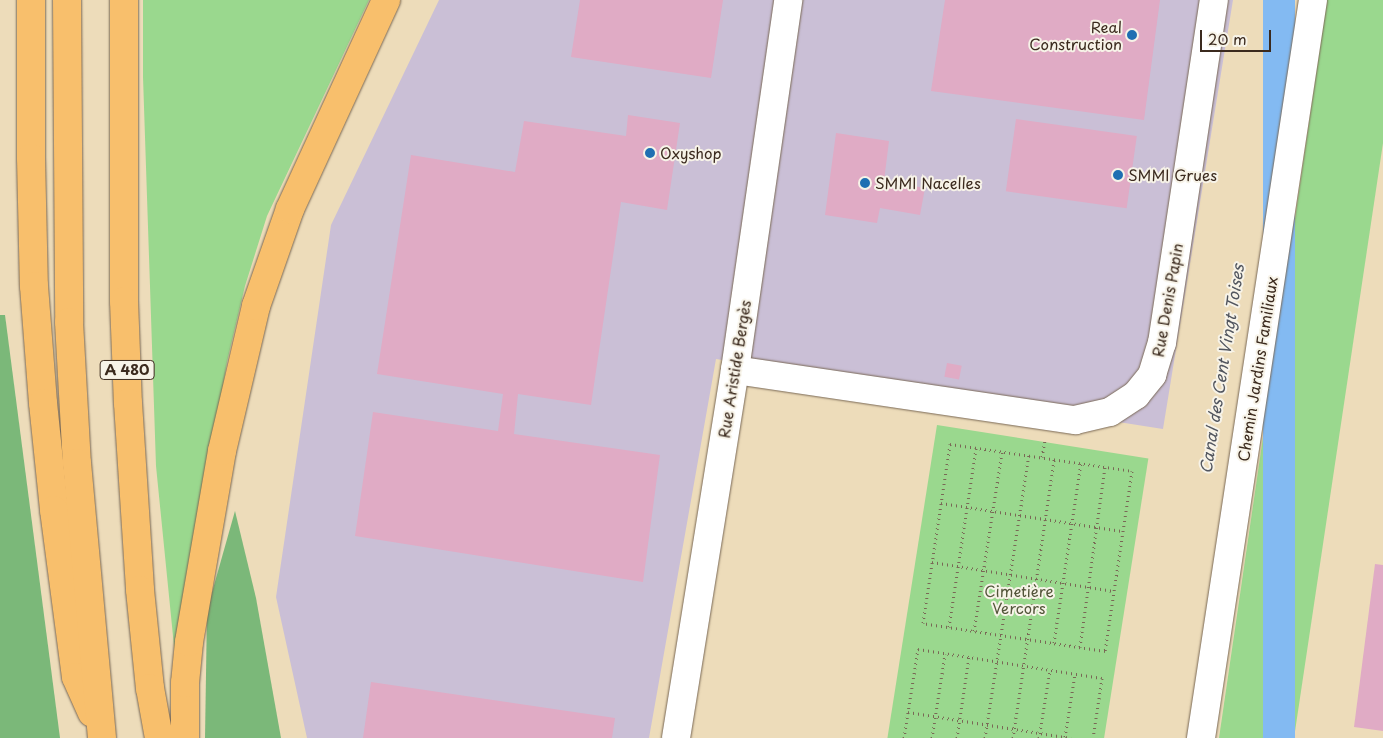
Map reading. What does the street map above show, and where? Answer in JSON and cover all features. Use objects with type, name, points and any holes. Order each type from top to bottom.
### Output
[{"type":"highway","points":[[31,0],[34,286],[43,403],[54,510],[76,676],[101,734]]},
{"type":"highway","points":[[66,0],[69,322],[77,463],[101,734]]},
{"type":"highway","name":"A 480","points":[[124,0],[124,301],[128,403],[140,590],[150,688],[159,738]]},
{"type":"highway","points":[[185,738],[185,683],[192,623],[222,451],[256,306],[290,209],[386,0]]},
{"type":"street","name":"Rue Aristide Bergès","points":[[676,738],[735,370],[788,0]]},
{"type":"street","name":"Rue Denis Papin","points":[[735,370],[1075,420],[1110,412],[1136,395],[1152,375],[1162,342],[1214,0]]},
{"type":"street","name":"Chemin Jardins Familiaux","points":[[1201,738],[1313,0]]},
{"type":"path","points":[[950,444],[976,448],[1132,471],[1105,651],[923,623],[950,444]]},
{"type":"path","points":[[949,627],[976,448]]},
{"type":"path","points":[[974,631],[1002,452]]},
{"type":"path","points":[[985,738],[1029,455]]},
{"type":"path","points":[[1013,738],[1054,459]]},
{"type":"path","points":[[1054,643],[1081,463]]},
{"type":"path","points":[[1080,647],[1105,467]]},
{"type":"path","points":[[941,503],[1122,531]]},
{"type":"path","points":[[932,562],[1114,591]]},
{"type":"path","points":[[904,738],[918,649],[1102,678],[1093,738]]},
{"type":"path","points":[[932,738],[945,654]]},
{"type":"path","points":[[957,738],[969,658]]},
{"type":"path","points":[[1039,738],[1050,670]]},
{"type":"path","points":[[1065,738],[1075,674]]},
{"type":"path","points":[[908,712],[1071,738]]},
{"type":"shaded area","points":[[439,0],[1233,0],[1163,429],[716,359],[649,738],[307,738],[276,597],[331,225]]},
{"type":"green space","points":[[143,0],[369,0],[267,216],[245,286],[227,362],[176,666],[156,466],[143,77]]},
{"type":"green space","points":[[1327,0],[1383,0],[1383,143],[1294,738],[1219,738]]},
{"type":"green space","points":[[0,315],[5,315],[60,738],[0,738]]},
{"type":"green space","name":"Cimetière Vercors","points":[[937,425],[1148,458],[1104,738],[887,738]]},
{"type":"green space","points":[[235,511],[256,598],[281,738],[205,738],[207,610]]},
{"type":"water","points":[[1263,0],[1295,0],[1295,738],[1263,738]]},
{"type":"building","points":[[580,0],[723,0],[711,78],[571,57]]},
{"type":"building","points":[[945,0],[1160,0],[1144,120],[931,91]]},
{"type":"building","points":[[628,115],[680,123],[667,210],[621,202],[591,405],[518,394],[514,434],[660,455],[643,582],[355,536],[373,412],[498,431],[503,394],[377,374],[411,155],[515,172],[524,121],[626,136]]},
{"type":"building","points":[[1016,119],[1137,136],[1127,208],[1006,191]]},
{"type":"building","points":[[836,133],[889,141],[884,181],[925,188],[920,215],[880,208],[877,223],[825,215]]},
{"type":"building","points":[[947,363],[962,366],[959,380],[944,377]]},
{"type":"building","points":[[1375,564],[1383,565],[1383,731],[1354,727]]},
{"type":"building","points":[[371,682],[615,718],[612,738],[363,738]]},
{"type":"place","name":"Real Construction","points":[[1132,35]]},
{"type":"place","name":"Oxyshop","points":[[650,153]]},
{"type":"place","name":"SMMI Grues","points":[[1118,175]]},
{"type":"place","name":"SMMI Nacelles","points":[[865,183]]},
{"type":"water label","name":"Canal des Cent Vingt Toises","points":[[1221,369]]}]
